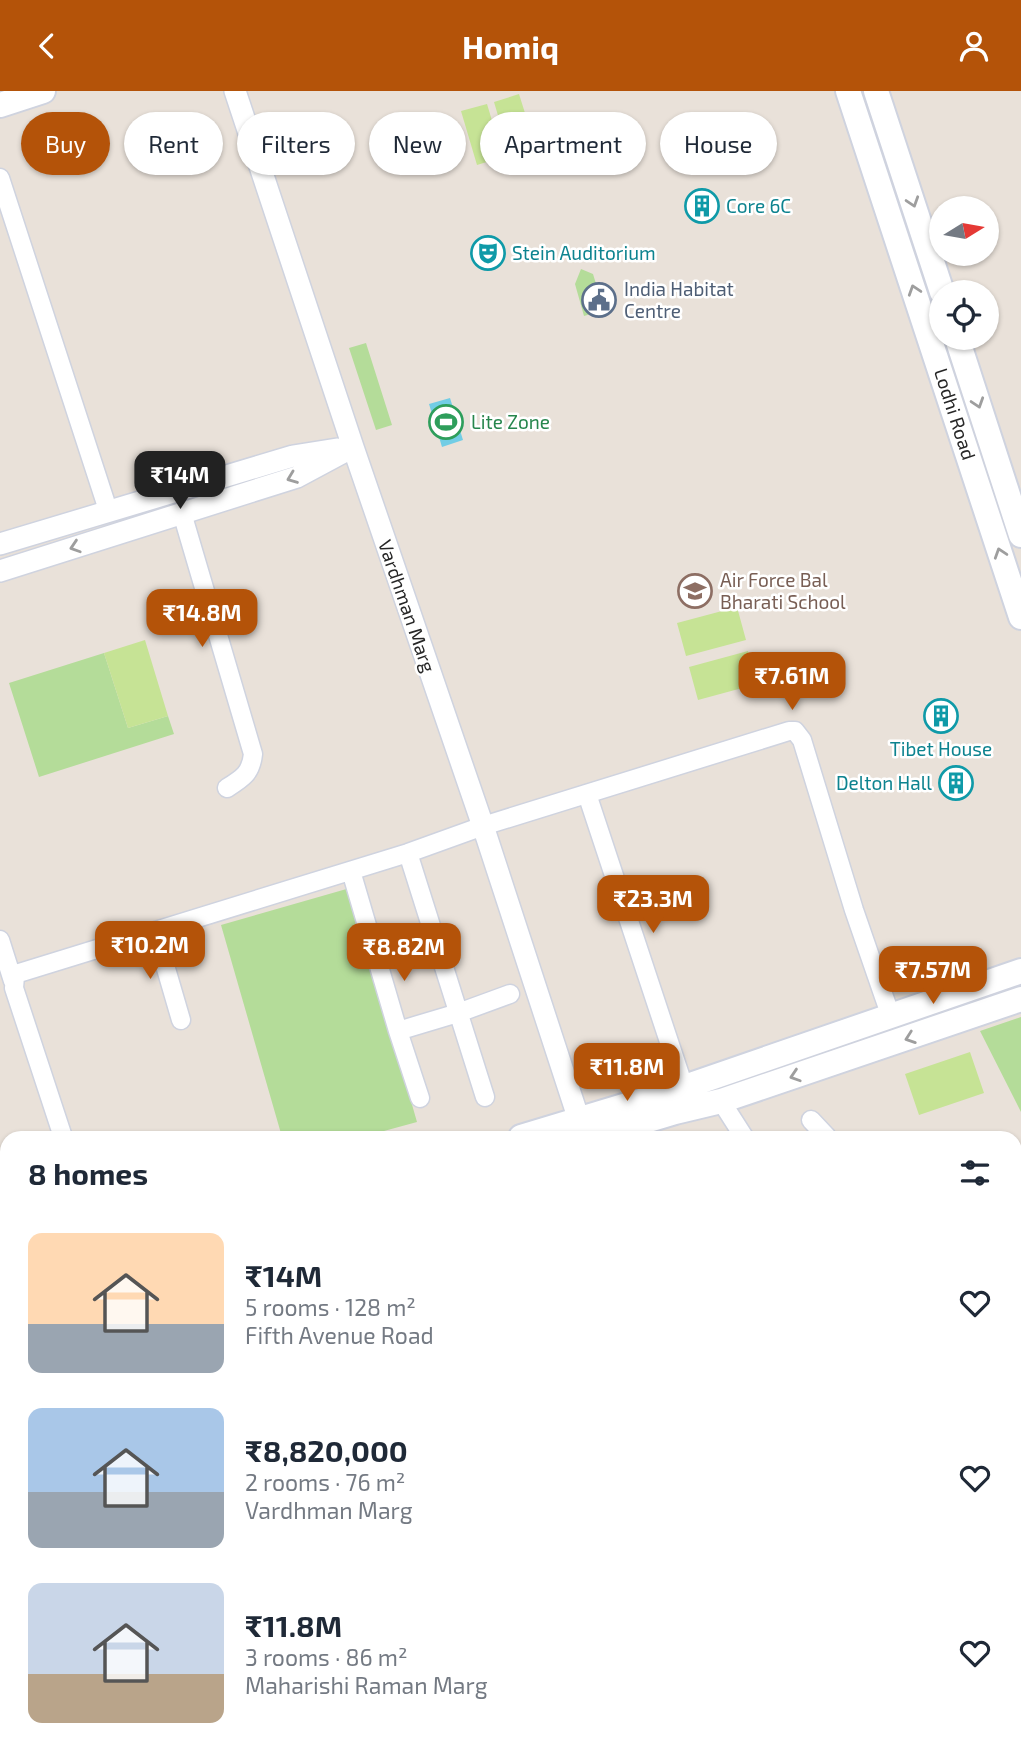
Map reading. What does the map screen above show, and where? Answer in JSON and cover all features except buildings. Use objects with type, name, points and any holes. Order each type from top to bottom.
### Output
[{"type":"main road","points":[[0,105],[43,91]]},
{"type":"main road","name":"Lodhi Road","points":[[848,91],[1021,617]]},
{"type":"main road","points":[[876,91],[938,280]]},
{"type":"main road","points":[[961,350],[1021,535]]},
{"type":"main road","points":[[586,1129],[684,1087],[1021,971]]},
{"type":"main road","points":[[586,1129],[721,1101],[860,1056],[1021,999]]},
{"type":"street","name":"Vardhman Marg","points":[[235,91],[353,447],[586,1129]]},
{"type":"street","points":[[0,178],[108,510]]},
{"type":"street","points":[[0,544],[293,456],[353,447]]},
{"type":"street","points":[[0,571],[297,477],[353,447]]},
{"type":"street","points":[[182,513],[253,754],[247,775],[227,788]]},
{"type":"street","points":[[13,981],[19,973],[408,853],[483,826],[795,731],[802,740],[854,909],[891,1017]]},
{"type":"street","points":[[587,794],[684,1087]]},
{"type":"street","points":[[408,853],[485,1097]]},
{"type":"street","points":[[351,871],[420,1098]]},
{"type":"street","points":[[155,931],[181,1020]]},
{"type":"street","points":[[0,940],[61,1131]]},
{"type":"street","points":[[398,1031],[510,994]]},
{"type":"street","points":[[721,1101],[740,1131]]},
{"type":"street","points":[[811,1119],[822,1131]]},
{"type":"green space","points":[[519,94],[525,112],[497,112],[494,102]]},
{"type":"green space","points":[[487,104],[489,112],[480,112],[480,164],[477,165],[466,128],[466,112],[461,111]]},
{"type":"green space","points":[[581,269],[593,274],[604,310],[584,316],[575,284]]},
{"type":"green space","points":[[366,343],[392,425],[376,430],[349,348]]},
{"type":"green space","points":[[737,607],[746,640],[686,656],[677,623]]},
{"type":"green space","points":[[145,640],[168,716],[128,728],[104,653]]},
{"type":"green space","points":[[748,651],[757,684],[698,700],[689,667]]},
{"type":"green space","points":[[104,653],[128,728],[168,716],[174,734],[39,777],[9,683]]},
{"type":"green space","points":[[350,888],[417,1122],[384,1131],[280,1131],[221,925]]},
{"type":"green space","points":[[1021,1017],[1021,1112],[980,1031]]},
{"type":"green space","points":[[970,1052],[984,1093],[919,1115],[905,1074]]},
{"type":"water","name":"Lite Zone","points":[[450,398],[463,440],[442,447],[429,404]]},
{"type":"place","name":"Core 6C","points":[[702,206]]},
{"type":"place","name":"Stein Auditorium","points":[[488,253]]},
{"type":"place","name":"India Habitat Centre","points":[[599,300]]},
{"type":"place","name":"Lite Zone","points":[[446,422]]},
{"type":"place","name":"Air Force Bal Bharati School","points":[[695,591]]},
{"type":"place","name":"Tibet House","points":[[941,716]]},
{"type":"place","name":"Delton Hall","points":[[956,783]]}]
